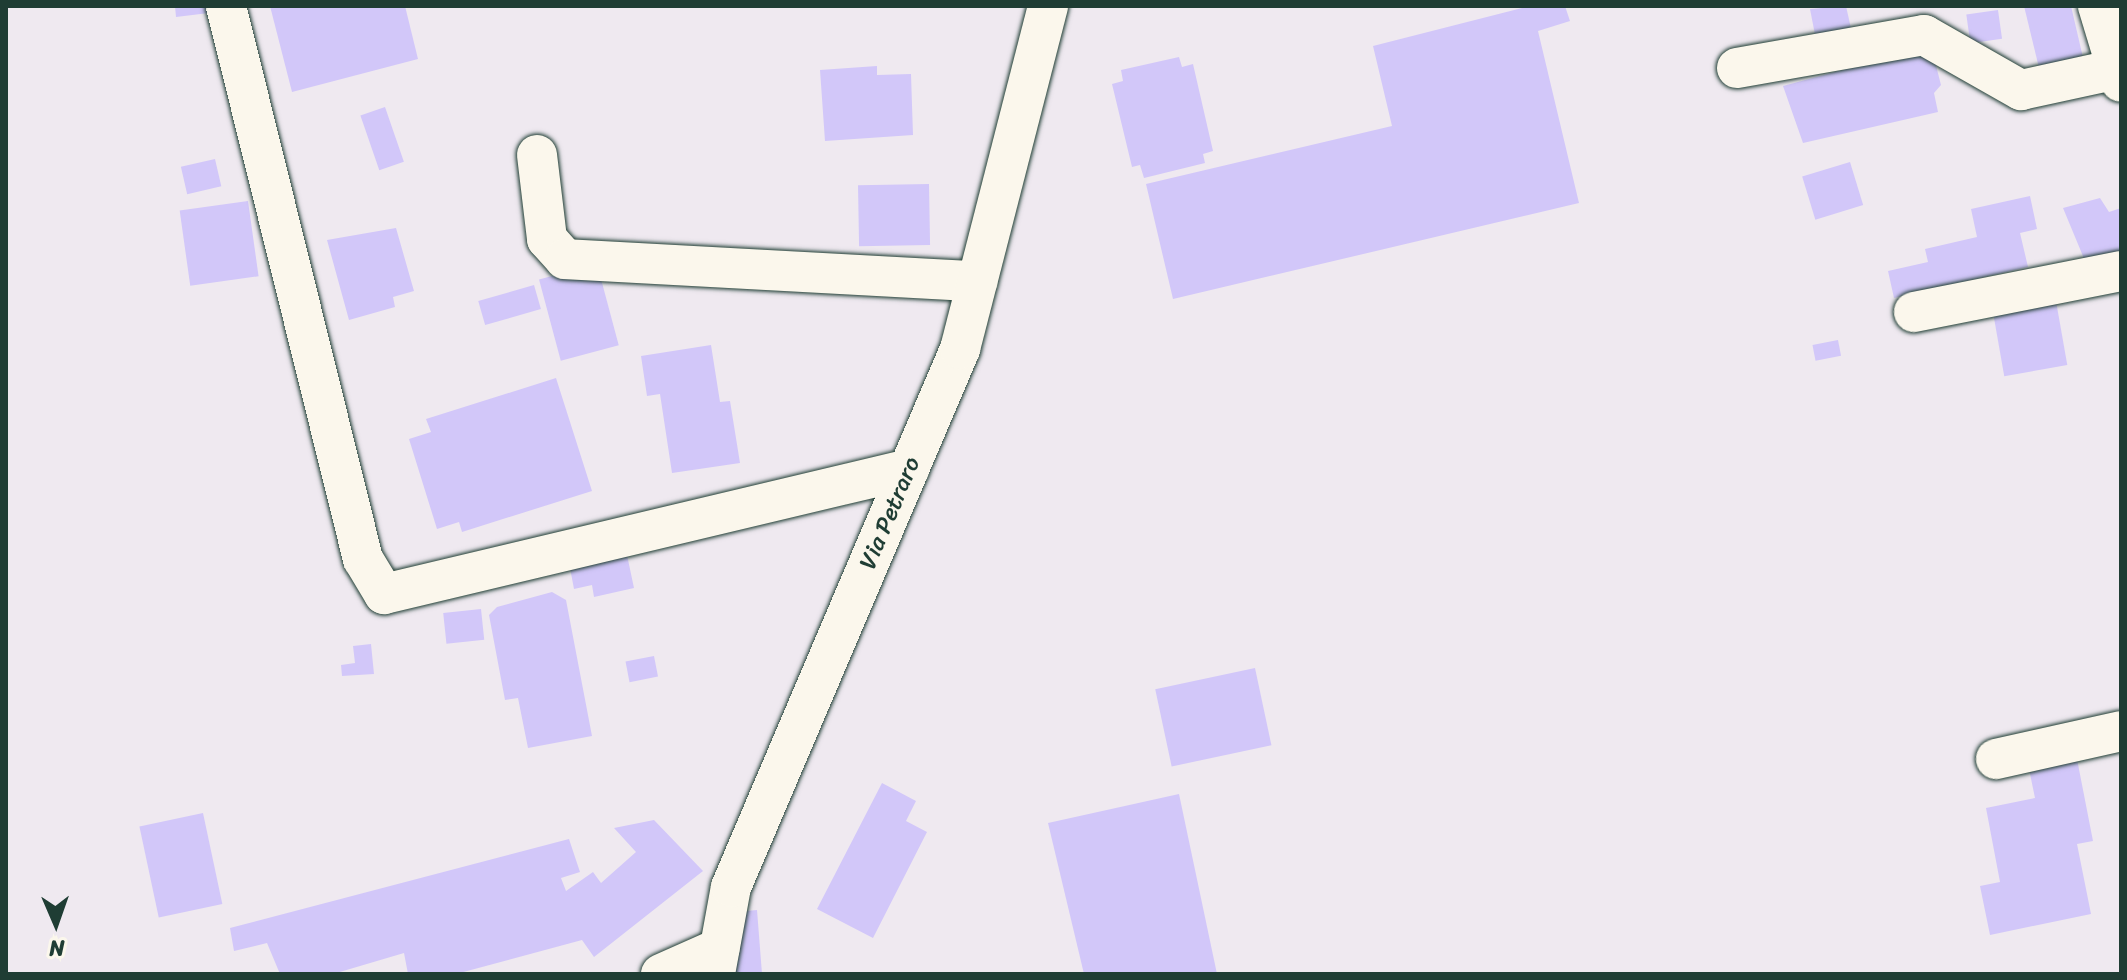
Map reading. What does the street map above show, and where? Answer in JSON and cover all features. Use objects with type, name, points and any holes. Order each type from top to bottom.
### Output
[{"type":"street","points":[[226,6],[363,559],[384,594],[909,469]]},
{"type":"street","name":"Via Petraro","points":[[661,974],[717,961],[731,887],[960,349],[1048,6]]},
{"type":"street","points":[[1737,68],[1924,35],[2021,90],[2119,76],[2098,6]]},
{"type":"street","points":[[537,155],[547,239],[565,259],[977,281]]},
{"type":"street","points":[[1914,312],[2121,271]]},
{"type":"street","points":[[1996,759],[2121,731]]},
{"type":"building","points":[[175,6],[216,6],[217,12],[176,17]]},
{"type":"building","points":[[270,6],[405,6],[418,59],[292,92]]},
{"type":"building","points":[[1530,6],[1565,6],[1570,21],[1538,31],[1579,203],[1173,299],[1146,184],[1392,126],[1373,46]]},
{"type":"building","points":[[1846,6],[1854,42],[1818,50],[1810,9]]},
{"type":"building","points":[[2024,6],[2071,6],[2084,62],[2040,72]]},
{"type":"building","points":[[1998,10],[2002,39],[1970,43],[1966,14]]},
{"type":"building","points":[[1931,46],[1941,85],[1934,93],[1938,112],[1803,143],[1783,86]]},
{"type":"building","points":[[1179,57],[1182,67],[1193,64],[1213,151],[1203,154],[1205,163],[1144,178],[1140,165],[1132,167],[1112,84],[1123,81],[1121,70]]},
{"type":"building","points":[[877,66],[877,75],[911,74],[913,135],[825,141],[820,70]]},
{"type":"building","points":[[385,107],[404,162],[379,170],[360,115]]},
{"type":"building","points":[[215,159],[221,186],[187,194],[181,167]]},
{"type":"building","points":[[1850,162],[1863,205],[1815,220],[1802,177]]},
{"type":"building","points":[[929,184],[930,245],[859,246],[858,185]]},
{"type":"building","points":[[2030,196],[2037,229],[2020,233],[2028,267],[1894,298],[1888,271],[1928,262],[1925,249],[1977,237],[1971,209]]},
{"type":"building","points":[[2100,198],[2109,212],[2121,208],[2121,251],[2085,261],[2063,208]]},
{"type":"building","points":[[248,201],[259,276],[190,286],[180,211]]},
{"type":"building","points":[[396,228],[414,291],[393,297],[395,307],[349,320],[327,240]]},
{"type":"building","points":[[597,264],[619,345],[561,361],[539,280]]},
{"type":"building","points":[[534,285],[541,309],[485,325],[478,301]]},
{"type":"building","points":[[2056,301],[2067,365],[2004,376],[1993,312]]},
{"type":"building","points":[[1838,340],[1841,356],[1816,361],[1812,345]]},
{"type":"building","points":[[711,345],[720,402],[730,401],[740,463],[672,473],[660,394],[647,396],[641,356]]},
{"type":"building","points":[[556,378],[592,491],[462,532],[459,522],[437,529],[409,439],[431,432],[426,419]]},
{"type":"building","points":[[627,555],[634,588],[594,597],[592,585],[574,589],[570,568]]},
{"type":"building","points":[[552,592],[566,600],[592,736],[528,748],[518,698],[505,700],[489,615],[497,607]]},
{"type":"building","points":[[481,609],[484,640],[446,644],[443,613]]},
{"type":"building","points":[[371,644],[374,674],[342,676],[341,665],[355,663],[353,646]]},
{"type":"building","points":[[654,656],[658,677],[630,682],[626,662]]},
{"type":"building","points":[[1255,668],[1271,745],[1172,766],[1155,689]]},
{"type":"building","points":[[2077,759],[2093,841],[2077,844],[2091,914],[1990,935],[1980,886],[2000,882],[1986,808],[2035,798],[2029,769]]},
{"type":"building","points":[[882,783],[916,801],[906,821],[927,832],[873,938],[817,909]]},
{"type":"building","points":[[1179,794],[1217,974],[1084,974],[1048,823]]},
{"type":"building","points":[[203,813],[222,904],[159,917],[139,827]]},
{"type":"building","points":[[654,820],[703,871],[594,957],[582,940],[456,974],[408,974],[404,953],[333,974],[280,974],[267,943],[234,951],[230,928],[569,839],[580,872],[561,878],[566,891],[593,872],[601,883],[636,852],[614,828]]},
{"type":"building","points":[[757,910],[762,974],[713,974],[725,913]]}]
